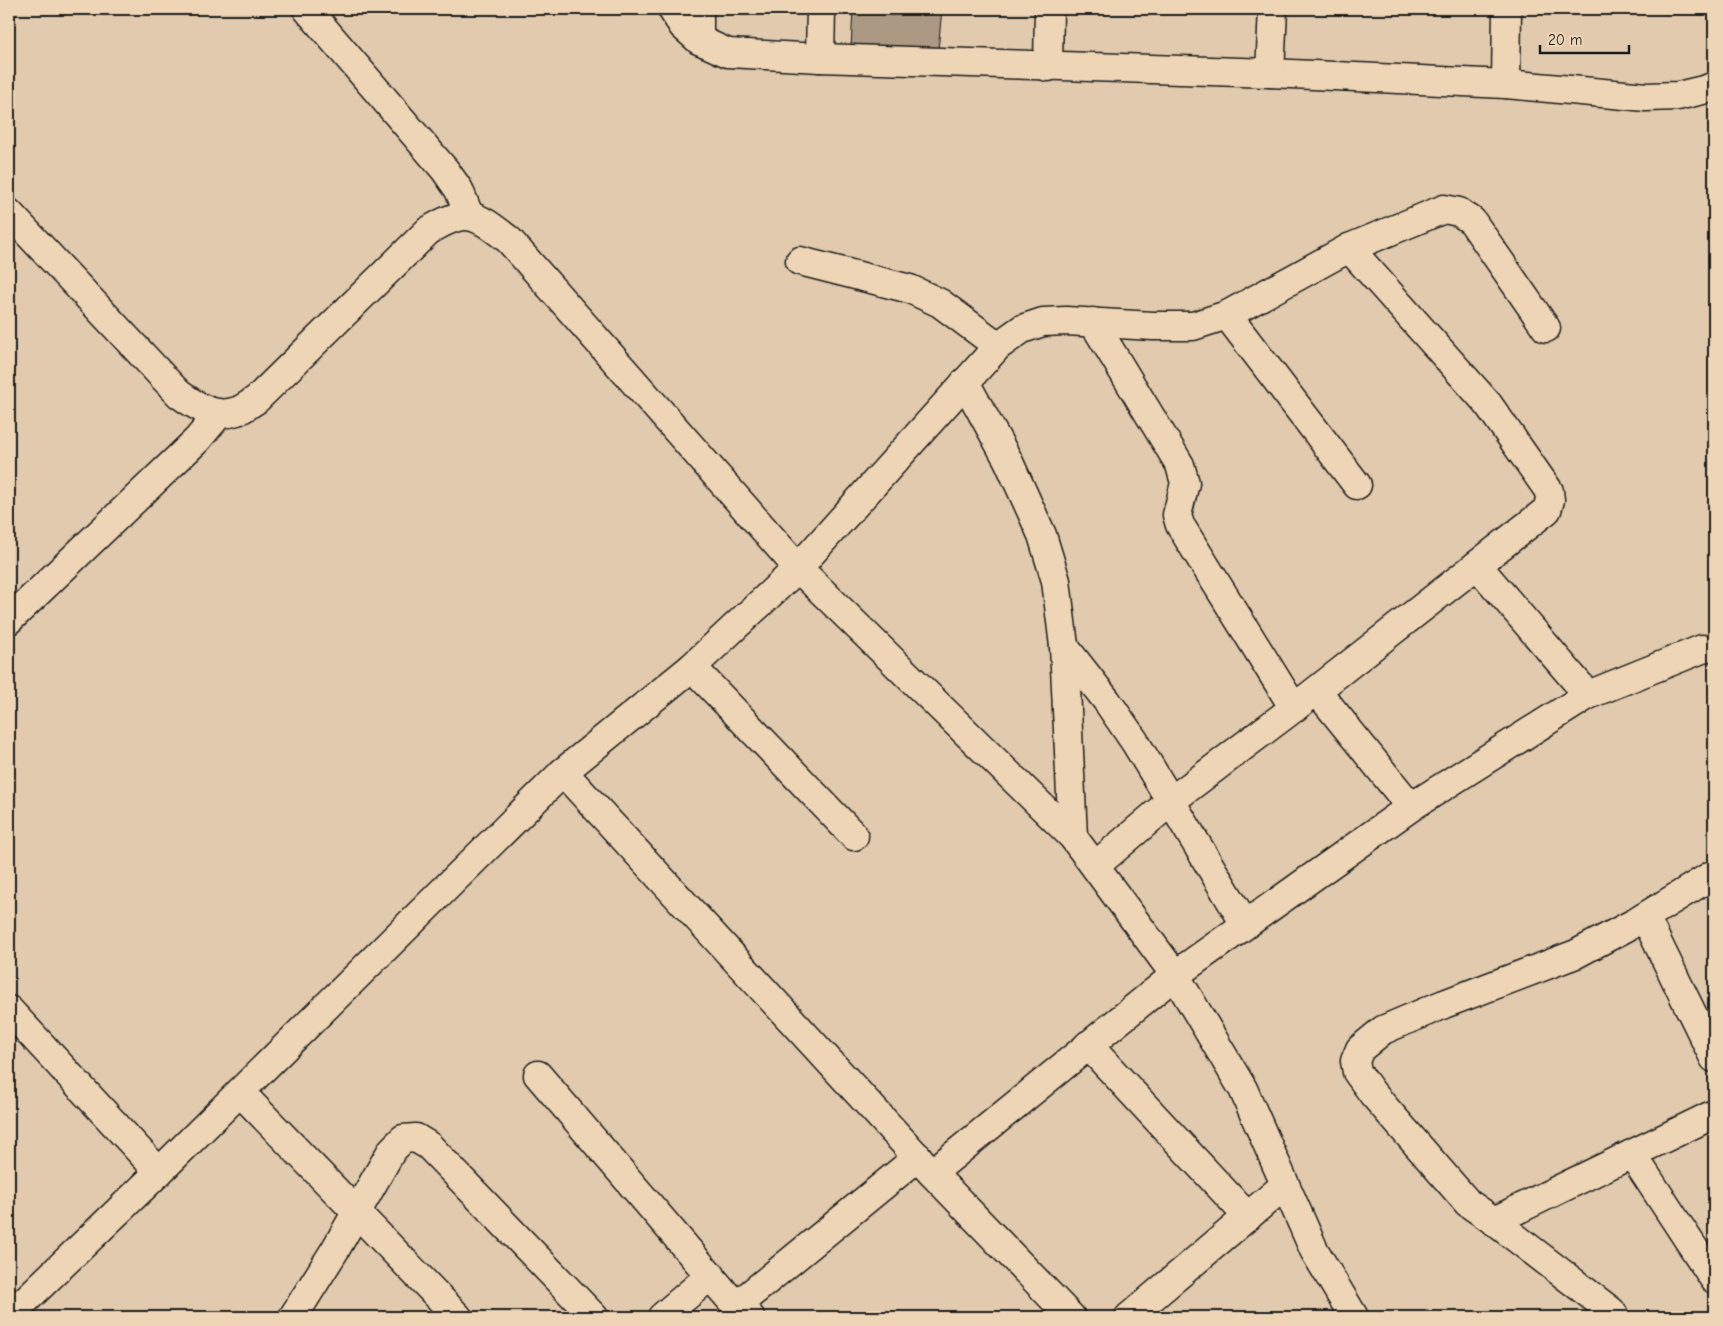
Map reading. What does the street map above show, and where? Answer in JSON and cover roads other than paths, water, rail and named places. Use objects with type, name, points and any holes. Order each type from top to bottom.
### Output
[{"type":"street","points":[[307,9],[445,170],[459,190],[469,215]]},
{"type":"street","points":[[672,9],[683,26],[700,40],[728,53],[1048,67],[1270,73],[1506,84],[1646,97],[1678,96],[1707,90],[1714,86]]},
{"type":"street","points":[[699,9],[700,40]]},
{"type":"street","points":[[820,58],[821,9]]},
{"type":"street","points":[[1048,67],[1049,9]]},
{"type":"street","points":[[1270,73],[1273,9]]},
{"type":"street","points":[[1506,84],[1507,9]]},
{"type":"street","points":[[9,1316],[159,1172],[563,772],[692,667],[798,568],[998,346],[1022,328],[1043,322],[1066,321],[1153,326],[1192,326],[1227,315],[1349,248],[1444,209],[1459,212],[1472,221],[1546,328]]},
{"type":"street","points":[[9,213],[179,394],[196,406],[218,414],[238,411],[257,399],[428,231],[447,220],[469,215],[488,223],[509,240],[798,568],[1073,836],[1175,975],[1243,1089],[1314,1250],[1354,1317]]},
{"type":"street","points":[[1094,866],[1171,801],[1317,691],[1547,510],[1550,500],[1549,491],[1488,404],[1349,248]]},
{"type":"street","points":[[800,262],[910,289],[940,303],[998,346]]},
{"type":"street","points":[[1227,315],[1357,485]]},
{"type":"street","points":[[1093,322],[1180,465],[1185,483],[1177,515],[1180,525],[1294,708]]},
{"type":"street","points":[[965,382],[1008,460],[1042,536],[1056,581],[1064,646],[1073,836]]},
{"type":"street","points":[[9,620],[190,447],[218,414]]},
{"type":"street","points":[[1477,565],[1588,695]]},
{"type":"street","points":[[1064,646],[1107,702],[1171,801],[1245,924]]},
{"type":"street","points":[[538,1075],[743,1311],[925,1165],[1088,1045],[1175,975],[1411,807],[1588,695],[1702,648]]},
{"type":"street","points":[[692,667],[854,836]]},
{"type":"street","points":[[1317,691],[1411,807]]},
{"type":"street","points":[[563,772],[925,1165],[1071,1317]]},
{"type":"street","points":[[1615,1317],[1611,1311],[1468,1203],[1373,1094],[1357,1072],[1355,1060],[1360,1049],[1383,1030],[1444,1004],[1576,954],[1645,916],[1714,874]]},
{"type":"street","points":[[1645,916],[1714,1058]]},
{"type":"street","points":[[9,1010],[159,1172]]},
{"type":"street","points":[[1088,1045],[1248,1217]]},
{"type":"street","points":[[240,1092],[458,1317]]},
{"type":"street","points":[[1494,1221],[1714,1114]]},
{"type":"street","points":[[293,1317],[357,1213],[392,1150],[403,1139],[416,1138],[429,1146],[594,1317]]},
{"type":"street","points":[[1632,1154],[1714,1279]]},
{"type":"street","points":[[1129,1317],[1286,1185]]},
{"type":"street","points":[[662,1317],[711,1275]]}]
